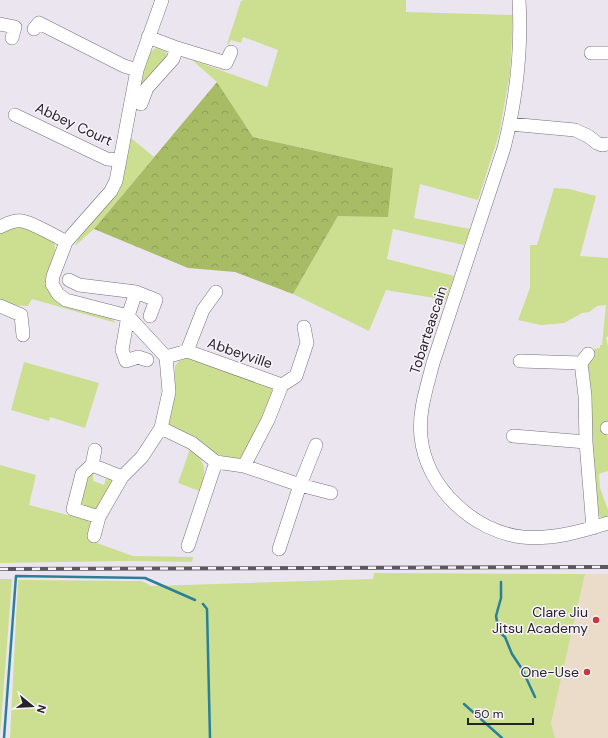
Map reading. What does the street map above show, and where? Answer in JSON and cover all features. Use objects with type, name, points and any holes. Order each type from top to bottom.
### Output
[{"type":"street","name":"Abbey Court","points":[[128,316],[66,300],[58,294],[52,284],[53,276],[66,242],[111,191],[116,181],[137,70],[162,0]]},
{"type":"street","name":"Tobarteascain","points":[[519,0],[520,49],[510,124],[504,148],[433,363],[424,396],[420,419],[424,455],[437,483],[454,502],[465,512],[484,524],[503,533],[522,537],[570,534],[608,523]]},
{"type":"street","points":[[34,29],[39,23],[124,66],[137,70]]},
{"type":"street","points":[[0,24],[15,27],[12,38]]},
{"type":"street","points":[[148,37],[226,64],[231,52]]},
{"type":"street","points":[[141,104],[148,88],[173,59],[177,48]]},
{"type":"street","points":[[591,53],[608,53]]},
{"type":"street","name":"Abbey Court","points":[[15,115],[107,159],[120,160]]},
{"type":"street","points":[[510,124],[575,130],[588,136],[597,143],[608,144]]},
{"type":"street","points":[[0,227],[11,222],[22,221],[58,236],[66,242]]},
{"type":"street","points":[[69,280],[79,285],[136,292],[156,300],[150,316]]},
{"type":"street","points":[[136,292],[128,316],[122,350],[126,361],[138,357],[147,360]]},
{"type":"street","name":"Abbeyville","points":[[187,352],[203,310],[216,292]]},
{"type":"street","points":[[0,306],[21,315],[23,335]]},
{"type":"street","points":[[94,536],[99,517],[122,477],[142,458],[161,428],[169,392],[166,357],[128,316]]},
{"type":"street","name":"Abbeyville","points":[[244,466],[268,420],[282,385],[296,376],[307,343],[304,327]]},
{"type":"street","name":"Abbeyville","points":[[166,357],[187,352],[282,385]]},
{"type":"street","points":[[520,361],[585,359],[586,442],[593,528]]},
{"type":"street","points":[[161,428],[192,443],[216,462],[244,466],[331,494]]},
{"type":"street","points":[[513,436],[586,442]]},
{"type":"street","points":[[279,549],[300,485],[316,445]]},
{"type":"street","points":[[95,450],[92,465],[82,474],[73,509],[99,517]]},
{"type":"street","points":[[188,546],[216,462]]},
{"type":"street","points":[[92,465],[122,477]]},
{"type":"shaded area","points":[[585,574],[608,574],[608,738],[555,738],[551,723]]},
{"type":"green space","points":[[406,0],[406,12],[513,15],[510,73],[499,134],[478,200],[420,184],[414,218],[470,229],[464,245],[393,229],[387,259],[454,276],[446,300],[386,290],[369,331],[293,294],[338,216],[393,168],[253,137],[217,82],[192,60],[267,87],[278,50],[243,37],[241,43],[231,40],[228,45],[227,44],[241,1]]},
{"type":"green space","points":[[157,48],[166,52],[167,57],[146,83],[142,82],[144,68],[148,57],[153,50]]},
{"type":"green space","points":[[217,82],[253,137],[393,168],[388,217],[338,216],[293,294],[235,272],[188,268],[94,229]]},
{"type":"green space","points":[[131,138],[154,157],[94,229],[75,246],[79,237],[118,193],[122,185]]},
{"type":"green space","points":[[554,188],[569,189],[596,196],[580,256],[608,258],[608,336],[606,338],[608,347],[608,421],[601,427],[602,433],[607,435],[608,439],[608,471],[599,474],[600,488],[608,510],[608,517],[605,518],[597,515],[590,401],[590,376],[587,364],[591,358],[594,357],[594,349],[600,348],[600,345],[602,345],[606,305],[597,306],[589,312],[582,313],[564,323],[541,325],[518,320],[530,288],[530,245],[537,245]]},
{"type":"green space","points":[[12,227],[25,227],[53,240],[55,251],[48,272],[47,284],[111,318],[116,323],[32,299],[28,306],[9,305],[0,300],[0,234],[5,229]]},
{"type":"green space","points":[[191,357],[272,387],[274,393],[272,401],[241,458],[232,459],[223,457],[202,448],[167,424],[174,389],[175,366],[179,361]]},
{"type":"green space","points":[[24,362],[99,383],[85,428],[50,417],[49,421],[11,410]]},
{"type":"green space","points":[[190,449],[196,454],[203,464],[204,473],[202,492],[178,483]]},
{"type":"green space","points":[[0,465],[36,475],[29,505],[87,520],[92,524],[91,541],[133,556],[193,557],[192,562],[132,561],[0,563]]},
{"type":"green space","points":[[91,473],[93,474],[93,481],[104,485],[106,479],[110,478],[113,485],[98,509],[87,510],[80,504],[83,482]]},
{"type":"green space","points":[[374,573],[585,574],[551,723],[555,738],[10,738],[18,580],[142,581],[151,586],[373,579]]},
{"type":"green space","points":[[0,579],[12,579],[0,735]]},
{"type":"waterway","points":[[4,738],[16,576],[145,578],[195,600]]},
{"type":"waterway","points":[[501,582],[501,598],[496,616],[499,632],[505,637],[512,654],[522,669],[535,697]]},
{"type":"waterway","points":[[203,604],[207,609],[210,738]]},
{"type":"waterway","points":[[464,704],[502,738]]},
{"type":"railway","points":[[0,569],[608,567]]},
{"type":"place","name":"Clare Jiu Jitsu Academy","points":[[596,620]]},
{"type":"place","name":"One-Use","points":[[587,672]]}]
